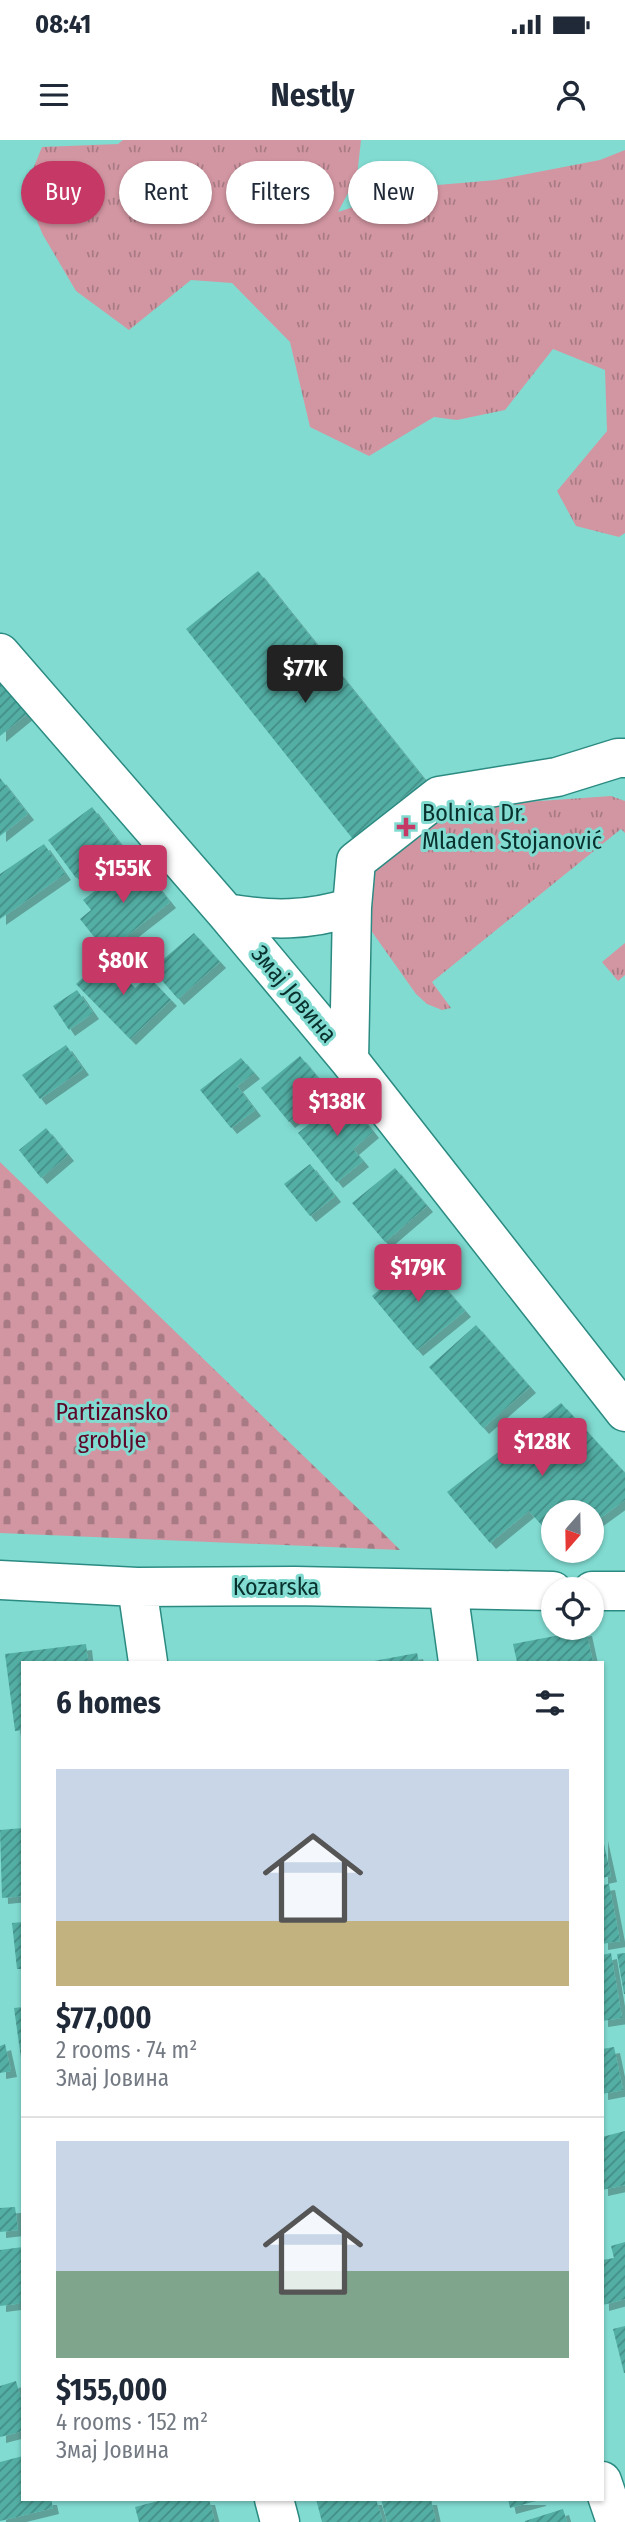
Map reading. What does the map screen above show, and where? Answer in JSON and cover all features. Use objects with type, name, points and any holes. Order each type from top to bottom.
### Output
[{"type":"street","name":"Змај Јовина","points":[[0,653],[226,913],[349,1060],[625,1412]]},
{"type":"street","points":[[349,1060],[352,906],[356,861],[439,796],[557,778],[625,758]]},
{"type":"street","points":[[226,913],[261,919],[295,920],[330,914],[352,906]]},
{"type":"street","name":"Kozarska","points":[[0,1580],[137,1587],[295,1586],[541,1591]]},
{"type":"street","points":[[137,1587],[148,1661]]},
{"type":"street","points":[[448,1590],[458,1661]]},
{"type":"street","points":[[604,1591],[625,1591]]},
{"type":"street","points":[[604,2487],[616,2522]]},
{"type":"street","points":[[275,2501],[280,2522]]},
{"type":"green space","points":[[123,140],[361,140],[359,161],[348,161],[348,193],[338,212],[348,209],[348,224],[438,224],[438,185],[496,180],[600,160],[625,150],[625,533],[619,537],[576,526],[557,491],[607,431],[605,370],[553,349],[505,410],[457,420],[434,417],[369,456],[310,427],[290,342],[232,283],[191,280],[129,330],[76,291],[38,224],[105,224],[105,161],[36,161],[42,147],[118,144]]},
{"type":"green space","points":[[611,796],[625,801],[625,833],[621,829],[432,982],[451,1008],[442,1010],[427,1004],[416,994],[348,898],[349,889],[432,819],[470,806]]},
{"type":"green space","points":[[625,943],[625,975],[618,981],[602,962]]},
{"type":"green space","name":"Partizansko groblje","points":[[0,1162],[377,1527],[400,1550],[0,1533]]},
{"type":"building","points":[[258,571],[425,780],[352,838],[186,629]]},
{"type":"building","points":[[0,679],[28,713],[0,736]]},
{"type":"building","points":[[0,778],[28,814],[0,836]]},
{"type":"building","points":[[92,807],[121,845],[76,878],[48,840]]},
{"type":"building","points":[[44,844],[65,874],[0,919],[0,874]]},
{"type":"building","points":[[136,859],[170,902],[106,952],[80,919],[91,910],[83,900]]},
{"type":"building","points":[[194,933],[220,962],[178,999],[152,969]]},
{"type":"building","points":[[105,957],[135,988],[148,976],[171,1000],[130,1039],[76,984]]},
{"type":"building","points":[[77,990],[93,1013],[69,1030],[53,1006]]},
{"type":"building","points":[[66,1045],[83,1069],[40,1099],[22,1075]]},
{"type":"building","points":[[300,1056],[329,1091],[289,1122],[261,1088]]},
{"type":"building","points":[[241,1058],[254,1073],[237,1086],[255,1110],[231,1128],[200,1090]]},
{"type":"building","points":[[345,1096],[373,1132],[353,1149],[363,1161],[337,1182],[298,1133]]},
{"type":"building","points":[[46,1128],[68,1155],[41,1178],[19,1150]]},
{"type":"building","points":[[310,1164],[335,1196],[310,1216],[284,1184]]},
{"type":"building","points":[[395,1168],[427,1206],[385,1242],[352,1203]]},
{"type":"building","points":[[419,1257],[465,1311],[417,1350],[372,1296]]},
{"type":"building","points":[[476,1325],[530,1387],[483,1428],[429,1367]]},
{"type":"building","points":[[561,1403],[625,1473],[625,1500],[604,1515],[604,1500],[541,1500],[541,1524],[529,1511],[490,1543],[447,1492]]},
{"type":"building","points":[[541,1639],[588,1640],[593,1661],[517,1661],[513,1644]]},
{"type":"building","points":[[86,1644],[88,1661],[21,1661],[21,1730],[15,1731],[5,1654]]},
{"type":"building","points":[[417,1653],[419,1661],[374,1661]]},
{"type":"building","points":[[21,1828],[21,1896],[2,1898],[0,1830]]},
{"type":"building","points":[[604,1844],[611,1876],[604,1878]]},
{"type":"building","points":[[609,1884],[620,1941],[604,1944],[604,1885]]},
{"type":"building","points":[[21,1922],[21,1969],[17,1969],[12,1923]]},
{"type":"building","points":[[611,1953],[622,2018],[604,2021],[604,1955]]},
{"type":"building","points":[[625,1953],[625,1994],[624,1994],[617,1954]]},
{"type":"building","points":[[21,2007],[21,2058],[14,2008]]},
{"type":"building","points":[[5,2044],[11,2071],[0,2073],[0,2046]]},
{"type":"building","points":[[614,2047],[623,2090],[604,2094],[604,2049]]},
{"type":"building","points":[[625,2131],[625,2185],[604,2190],[604,2136]]},
{"type":"building","points":[[15,2207],[18,2230],[0,2232],[0,2208]]},
{"type":"building","points":[[625,2242],[625,2299],[604,2305],[604,2260],[614,2258],[611,2246]]},
{"type":"building","points":[[21,2247],[21,2303],[0,2306],[0,2250]]},
{"type":"building","points":[[625,2326],[625,2373],[624,2373],[613,2329]]},
{"type":"building","points":[[16,2381],[21,2398],[21,2432],[0,2437],[0,2386]]},
{"type":"building","points":[[21,2457],[21,2501],[51,2501],[53,2508],[0,2521],[0,2462]]},
{"type":"building","points":[[158,2501],[210,2501],[215,2522],[139,2522],[135,2507]]},
{"type":"building","points":[[317,2501],[377,2501],[383,2522],[322,2522]]},
{"type":"building","points":[[382,2501],[431,2501],[436,2522],[387,2522]]},
{"type":"building","points":[[508,2501],[536,2501],[510,2508]]},
{"type":"building","points":[[563,2509],[567,2522],[525,2522],[525,2521]]},
{"type":"place","name":"Bolnica Dr. Mladen Stojanović","points":[[406,827]]}]
